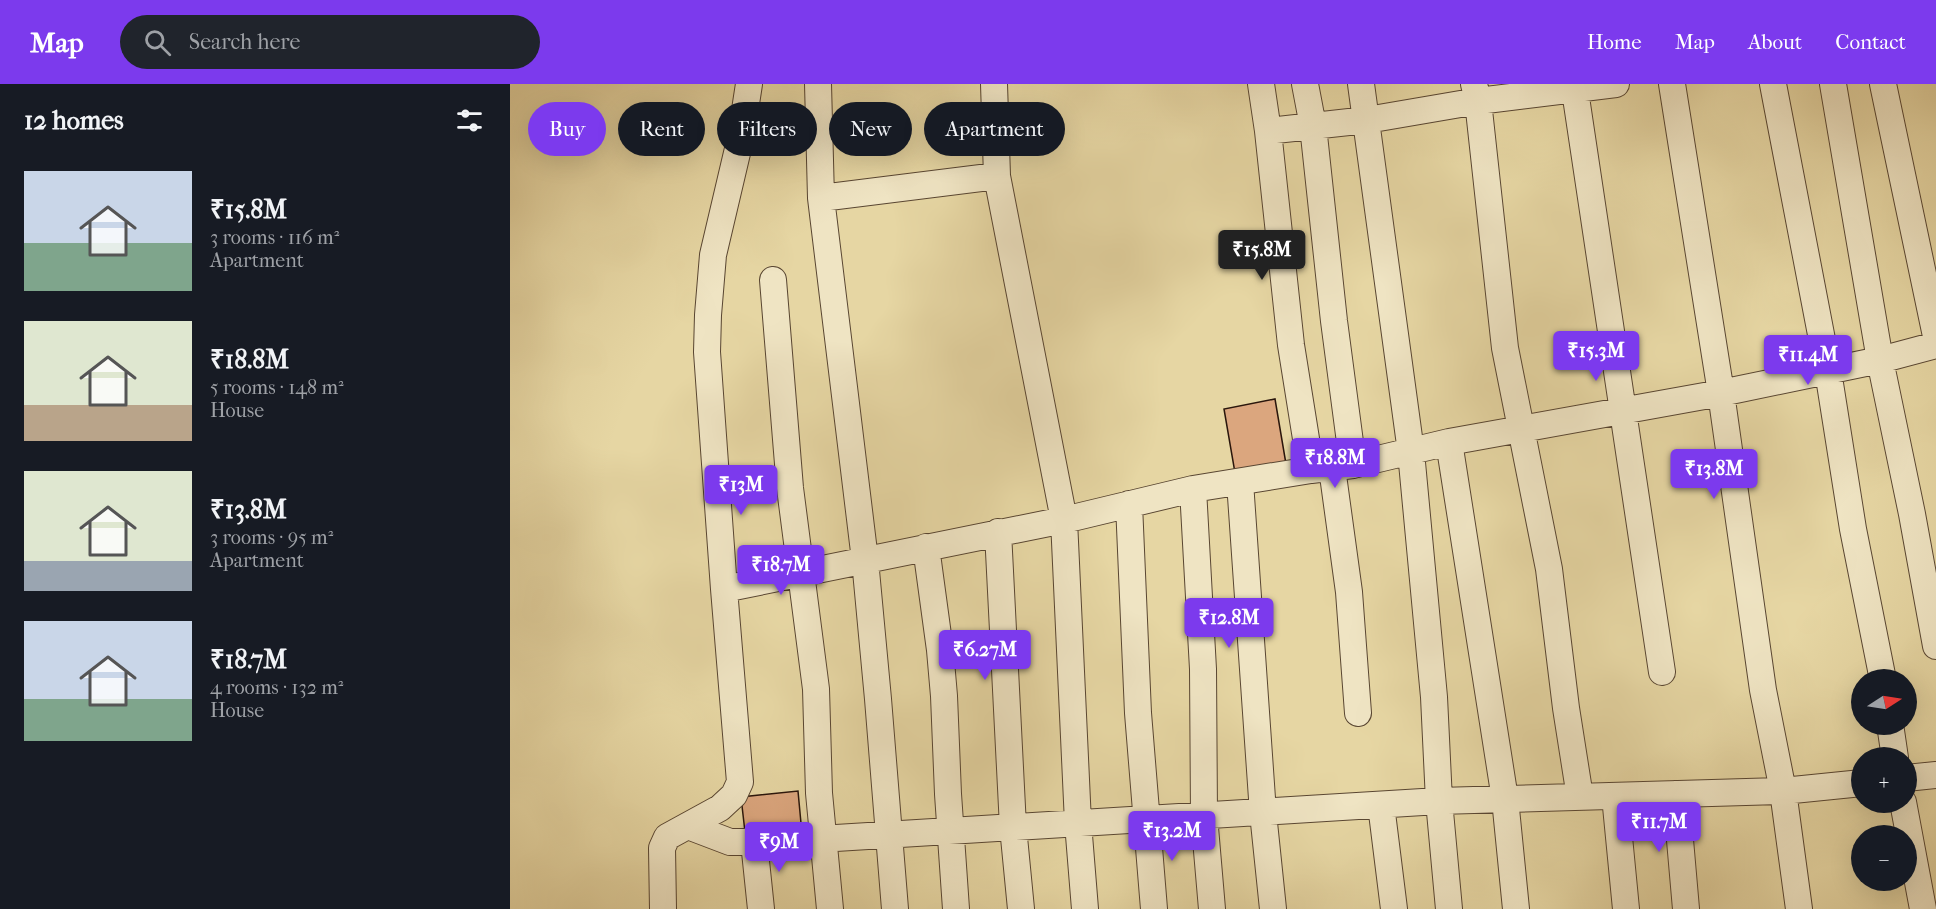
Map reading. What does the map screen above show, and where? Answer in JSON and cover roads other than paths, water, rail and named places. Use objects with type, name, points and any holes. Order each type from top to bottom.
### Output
[{"type":"street","points":[[663,909],[662,848],[667,837],[720,808],[734,795],[740,782],[707,352],[713,255],[741,136],[749,84]]},
{"type":"street","points":[[818,84],[820,198],[865,560],[895,909]]},
{"type":"street","points":[[994,84],[997,176],[1064,520],[1078,823],[1085,909]]},
{"type":"street","points":[[1262,84],[1291,345],[1332,468]]},
{"type":"street","points":[[1305,84],[1313,126],[1334,321],[1332,468],[1349,592],[1358,713]]},
{"type":"street","points":[[1360,84],[1367,120],[1411,452],[1434,697],[1439,801],[1449,909]]},
{"type":"street","points":[[1268,131],[1367,120],[1476,92],[1617,84]]},
{"type":"street","points":[[1672,84],[1721,393],[1763,690],[1783,791],[1799,909]]},
{"type":"street","points":[[1773,84],[1828,371],[1853,528],[1881,669]]},
{"type":"street","points":[[1833,84],[1880,360],[1912,514],[1936,646]]},
{"type":"street","points":[[1883,84],[1936,336]]},
{"type":"street","points":[[1574,87],[1662,672]]},
{"type":"street","points":[[1476,92],[1504,348],[1549,568],[1566,708],[1580,797]]},
{"type":"street","points":[[820,198],[997,176]]},
{"type":"street","points":[[773,280],[790,488],[816,689],[823,838],[830,909]]},
{"type":"street","points":[[724,590],[1064,520],[1193,489],[1332,468],[1449,442],[1721,393],[1880,360],[1936,345]]},
{"type":"street","points":[[1449,442],[1505,799],[1516,909]]},
{"type":"street","points":[[1240,482],[1263,813],[1274,909]]},
{"type":"street","points":[[1193,489],[1203,669],[1204,816],[1212,909]]},
{"type":"street","points":[[1129,504],[1138,713],[1154,909]]},
{"type":"street","points":[[998,532],[1013,826],[1021,909]]},
{"type":"street","points":[[927,548],[941,661],[956,909]]},
{"type":"street","points":[[1917,777],[1936,775]]},
{"type":"street","points":[[688,826],[723,840],[740,843],[1439,801],[1783,791],[1851,784]]},
{"type":"street","points":[[1676,794],[1686,909]]},
{"type":"street","points":[[1615,796],[1626,909]]},
{"type":"street","points":[[1382,805],[1394,909]]},
{"type":"street","points":[[1905,813],[1923,909]]},
{"type":"street","points":[[754,842],[761,909]]}]
